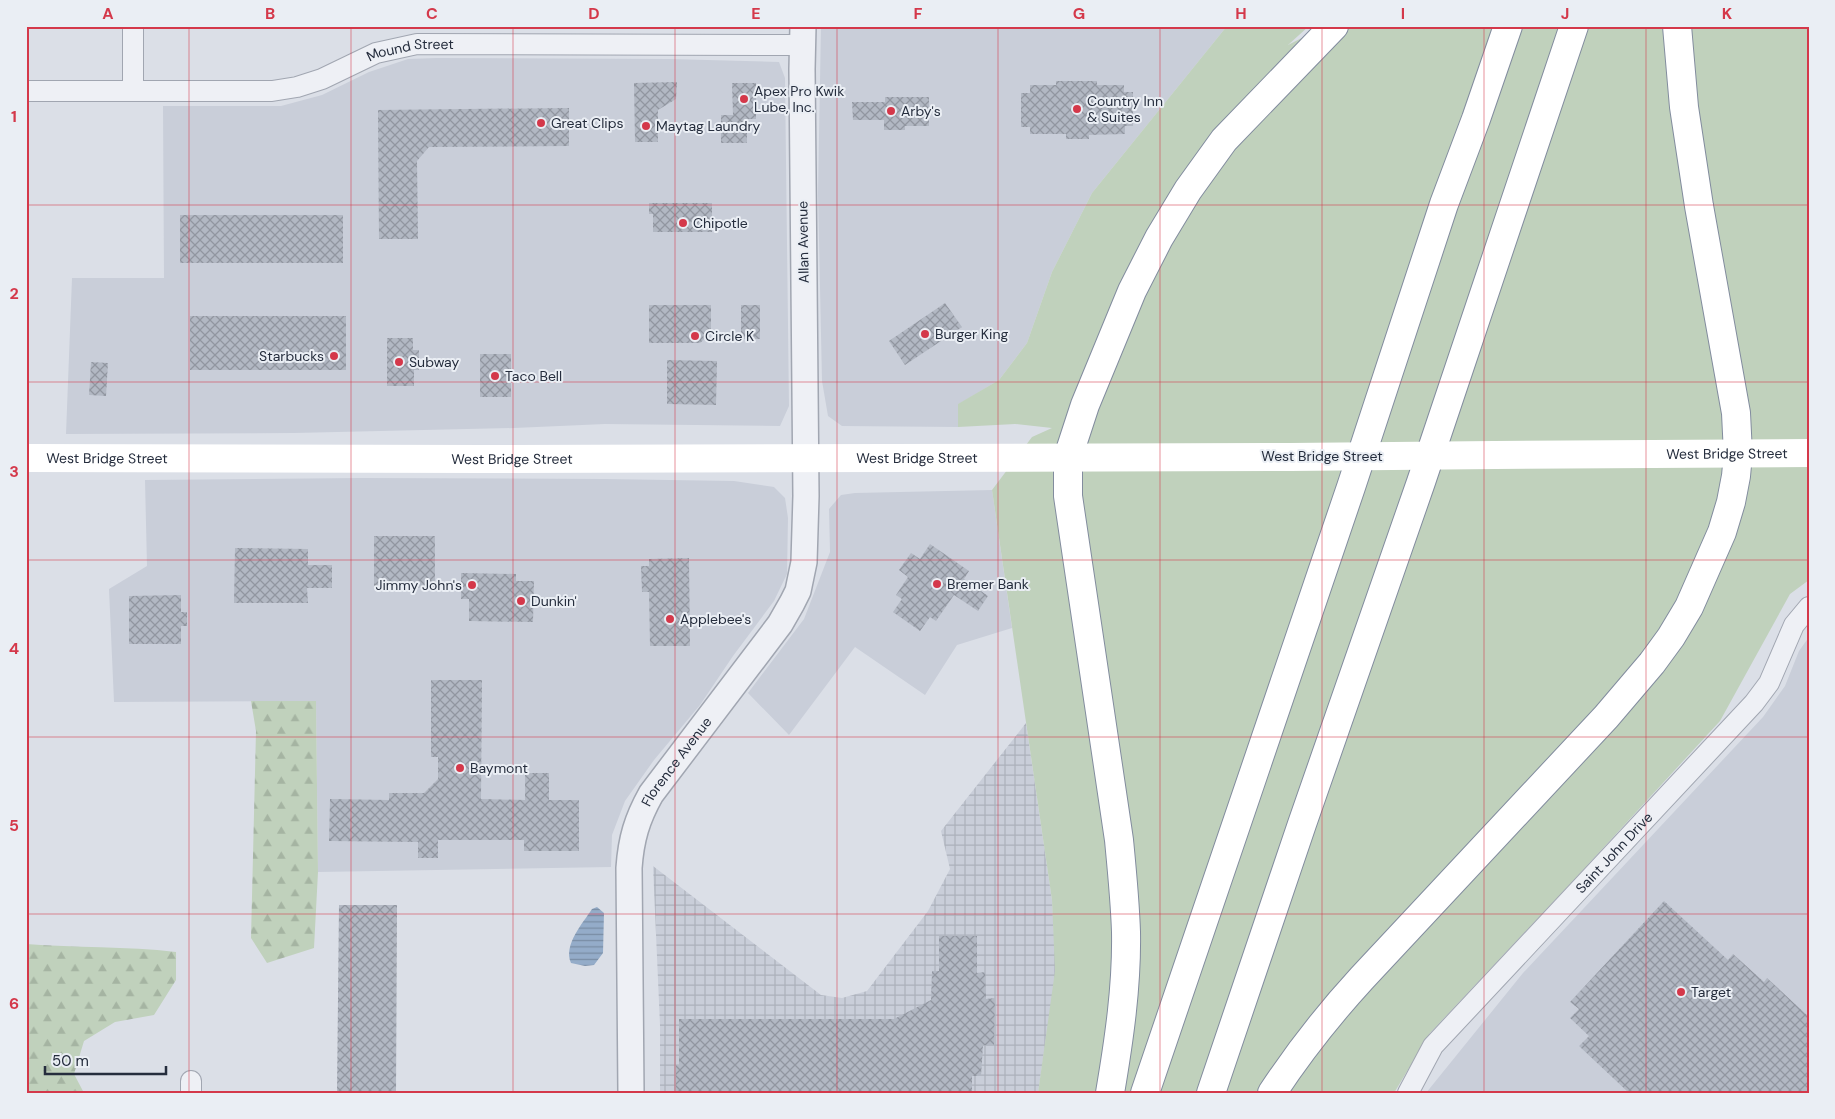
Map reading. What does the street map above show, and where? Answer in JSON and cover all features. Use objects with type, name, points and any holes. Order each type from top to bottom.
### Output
[{"type":"main road","points":[[1110,1093],[1119,1036],[1124,982],[1126,933],[1124,885],[1068,496],[1068,457],[1085,405],[1132,291],[1159,238],[1188,190],[1224,140],[1334,26]]},
{"type":"main road","points":[[1144,1093],[1351,487],[1444,204],[1508,26]]},
{"type":"main road","points":[[1211,1093],[1421,482],[1574,26]]},
{"type":"main road","points":[[1272,1093],[1291,1064],[1326,1019],[1368,970],[1606,717],[1652,662],[1671,637],[1693,599],[1722,532],[1736,476],[1738,454],[1736,413],[1699,206],[1684,107],[1678,26]]},
{"type":"main road","name":"West Bridge Street","points":[[26,458],[484,460],[1809,453]]},
{"type":"street","points":[[133,26],[133,91]]},
{"type":"street","name":"Mound Street","points":[[26,91],[272,91],[297,88],[322,79],[376,53],[417,44],[803,36]]},
{"type":"street","name":"Allan Avenue","points":[[803,36],[806,457]]},
{"type":"street","name":"Florence Avenue","points":[[631,1093],[629,868],[632,837],[651,794],[780,624],[795,597],[801,579],[805,554],[806,457]]},
{"type":"street","name":"Saint John Drive","points":[[1408,1093],[1433,1046],[1754,703],[1769,682],[1794,625],[1809,607]]},
{"type":"shaded area","points":[[821,26],[1227,26],[1092,193],[1052,272],[1027,343],[999,380],[959,404],[958,427],[842,426],[828,416],[822,381],[818,193]]},
{"type":"shaded area","points":[[408,59],[669,59],[779,62],[785,78],[789,406],[780,426],[605,424],[294,433],[66,434],[72,278],[164,278],[163,106],[281,106],[322,95],[369,72]]},
{"type":"shaded area","points":[[360,478],[734,481],[774,487],[785,498],[788,518],[787,574],[774,601],[733,656],[700,705],[654,760],[625,801],[612,835],[611,867],[318,872],[316,701],[114,702],[109,589],[147,566],[145,480]]},
{"type":"shaded area","points":[[992,490],[1012,628],[957,645],[925,695],[855,647],[789,735],[748,693],[804,619],[830,552],[829,509],[841,495],[855,493]]},
{"type":"shaded area","points":[[1809,637],[1809,1093],[1426,1093],[1523,973],[1763,717],[1785,686],[1799,651]]},
{"type":"shaded area","points":[[1026,723],[1052,900],[1056,971],[1038,1093],[660,1093],[660,1025],[653,866],[821,995],[842,998],[867,991],[928,911],[950,869],[941,831]]},
{"type":"green space","points":[[1227,26],[1309,26],[1288,45],[1325,26],[1809,26],[1809,580],[1790,594],[1720,721],[1430,1033],[1394,1093],[1038,1093],[1055,971],[1052,900],[992,490],[1032,437],[1052,428],[1015,424],[958,427],[958,404],[999,380],[1027,343],[1052,272],[1092,193]]},
{"type":"green space","points":[[251,701],[316,701],[318,872],[314,948],[267,963],[251,938],[256,731]]},
{"type":"green space","points":[[26,944],[176,952],[176,980],[154,1015],[115,1022],[84,1041],[74,1074],[84,1093],[26,1093]]},
{"type":"water","points":[[597,907],[604,913],[603,953],[594,965],[585,966],[571,963],[569,956],[575,934],[592,909]]},
{"type":"building","name":"Country Inn & Suites","points":[[1056,81],[1097,81],[1097,85],[1124,85],[1124,92],[1133,92],[1133,126],[1125,126],[1125,134],[1089,135],[1089,139],[1066,139],[1066,134],[1030,134],[1030,127],[1021,127],[1021,93],[1030,93],[1030,85],[1056,85]]},
{"type":"building","name":"Maytag Laundry","points":[[677,82],[676,99],[658,110],[658,142],[635,142],[634,83]]},
{"type":"building","name":"Apex Pro Kwik Lube, Inc.","points":[[732,83],[756,83],[756,119],[747,119],[747,143],[721,143],[721,115],[733,115]]},
{"type":"building","name":"Arby's","points":[[885,97],[929,97],[929,126],[905,126],[905,130],[884,130],[884,120],[853,120],[852,102],[885,102]]},
{"type":"building","points":[[569,108],[569,146],[429,147],[417,161],[418,239],[379,239],[378,110]]},
{"type":"building","name":"Chipotle","points":[[649,203],[712,203],[712,232],[653,232],[653,214],[649,214]]},
{"type":"building","points":[[180,215],[343,215],[343,263],[180,263]]},
{"type":"building","name":"Burger King","points":[[945,303],[962,327],[905,365],[889,341]]},
{"type":"building","points":[[649,305],[711,305],[711,333],[700,343],[649,343]]},
{"type":"building","points":[[741,305],[760,305],[760,339],[741,339]]},
{"type":"building","points":[[190,316],[346,316],[346,370],[190,370]]},
{"type":"building","points":[[387,338],[413,338],[413,350],[419,350],[419,370],[414,370],[414,386],[387,386]]},
{"type":"building","name":"Taco Bell","points":[[480,354],[511,354],[511,397],[480,397]]},
{"type":"building","points":[[667,360],[717,361],[716,405],[667,404]]},
{"type":"building","points":[[91,362],[108,363],[106,396],[89,395]]},
{"type":"building","points":[[374,536],[435,536],[435,588],[374,587]]},
{"type":"building","name":"Bremer Bank","points":[[930,544],[969,571],[964,579],[988,596],[978,611],[954,595],[936,621],[930,617],[920,631],[893,612],[902,599],[896,595],[908,577],[899,570],[911,553],[920,559]]},
{"type":"building","points":[[235,548],[308,549],[308,565],[332,565],[332,588],[307,588],[308,603],[234,603]]},
{"type":"building","name":"Applebee's","points":[[689,558],[690,646],[650,646],[649,592],[642,592],[641,566],[649,566],[649,559]]},
{"type":"building","points":[[461,573],[516,574],[516,581],[534,581],[533,622],[469,621],[469,599],[461,599]]},
{"type":"building","points":[[181,595],[181,612],[187,612],[187,626],[181,626],[181,644],[129,644],[129,596]]},
{"type":"building","name":"Baymont","points":[[431,680],[482,680],[481,799],[525,800],[525,773],[549,773],[549,800],[579,800],[579,851],[524,851],[524,840],[438,840],[438,858],[418,858],[418,842],[329,841],[330,799],[389,800],[389,793],[424,793],[438,779],[438,757],[431,757]]},
{"type":"building","name":"Target","points":[[1664,901],[1728,960],[1733,954],[1764,982],[1767,978],[1809,1017],[1809,1093],[1629,1093],[1579,1046],[1589,1036],[1570,1018],[1579,1009],[1570,1002]]},
{"type":"building","points":[[339,905],[397,905],[396,1093],[337,1093]]},
{"type":"building","points":[[939,936],[977,936],[977,973],[985,972],[986,999],[995,998],[994,1045],[983,1045],[981,1076],[972,1076],[972,1093],[676,1093],[676,1065],[679,1065],[679,1019],[894,1019],[931,1000],[932,971],[939,971]]},
{"type":"place","name":"Apex Pro Kwik Lube, Inc.","points":[[744,99]]},
{"type":"place","name":"Country Inn & Suites","points":[[1077,109]]},
{"type":"place","name":"Arby's","points":[[891,111]]},
{"type":"place","name":"Great Clips","points":[[541,123]]},
{"type":"place","name":"Maytag Laundry","points":[[646,126]]},
{"type":"place","name":"Chipotle","points":[[683,223]]},
{"type":"place","name":"Burger King","points":[[925,334]]},
{"type":"place","name":"Circle K","points":[[695,336]]},
{"type":"place","name":"Starbucks","points":[[334,356]]},
{"type":"place","name":"Subway","points":[[399,362]]},
{"type":"place","name":"Taco Bell","points":[[495,376]]},
{"type":"place","name":"Bremer Bank","points":[[937,584]]},
{"type":"place","name":"Jimmy John's","points":[[472,585]]},
{"type":"place","name":"Dunkin'","points":[[521,601]]},
{"type":"place","name":"Applebee's","points":[[670,619]]},
{"type":"place","name":"Baymont","points":[[460,768]]},
{"type":"place","name":"Target","points":[[1681,992]]}]
